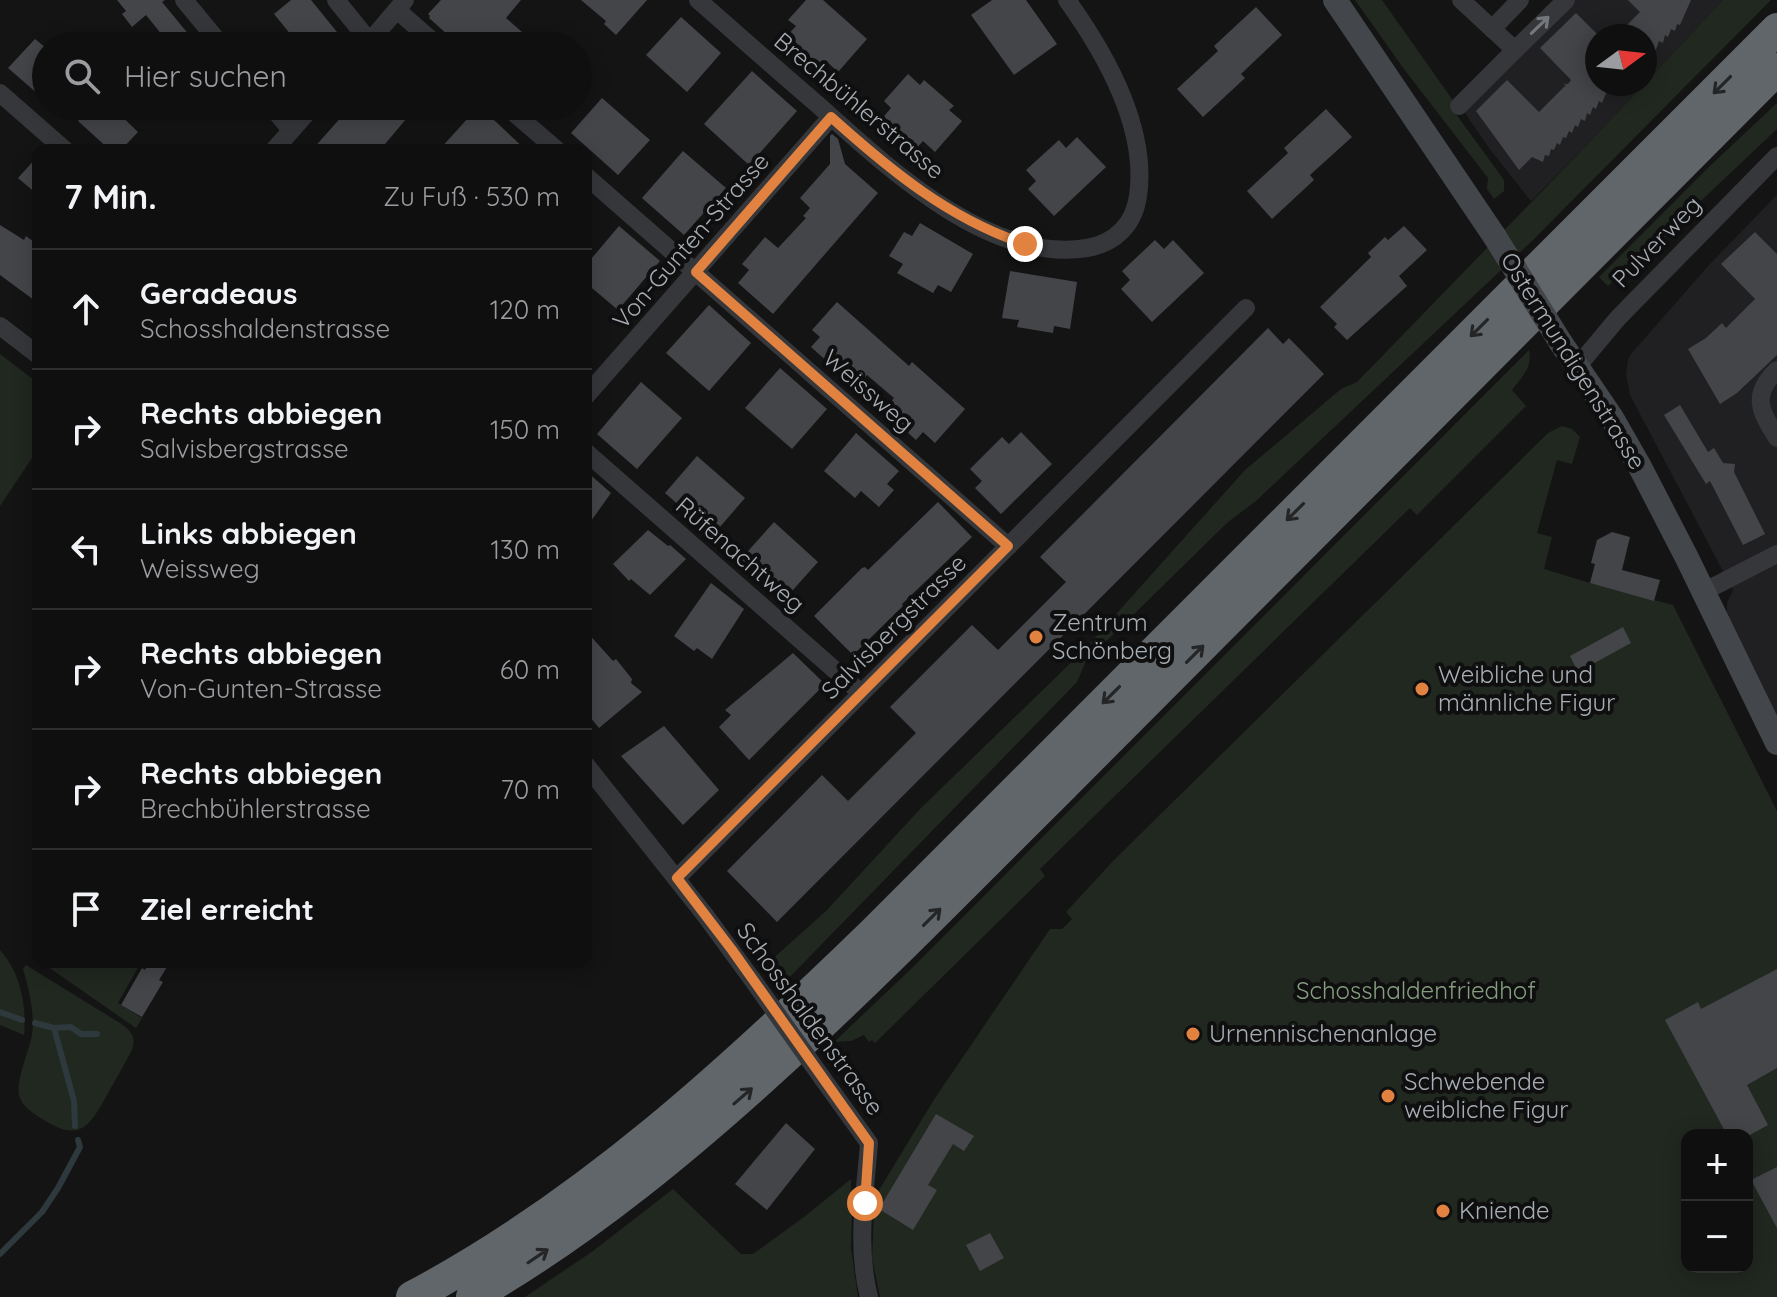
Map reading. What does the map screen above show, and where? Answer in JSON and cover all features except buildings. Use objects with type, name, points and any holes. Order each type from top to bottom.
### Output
[{"type":"highway","points":[[412,1297],[506,1241],[584,1187],[687,1105],[776,1025],[885,921],[1777,29]]},
{"type":"highway","points":[[472,1297],[564,1239],[642,1181],[717,1119],[828,1018],[1777,69]]},
{"type":"main road","name":"Ostermundigenstrasse","points":[[1335,0],[1495,237],[1612,418],[1640,467],[1777,743]]},
{"type":"street","points":[[184,0],[210,32]]},
{"type":"street","points":[[336,0],[359,32]]},
{"type":"street","name":"Brechbühlerstrasse","points":[[698,0],[890,168],[922,192],[958,215],[995,233],[1050,249],[1086,248],[1111,240],[1126,228],[1134,212],[1139,184],[1137,147],[1126,108],[1109,67],[1067,0]]},
{"type":"street","points":[[1461,0],[1515,50]]},
{"type":"street","points":[[1492,29],[1520,0]]},
{"type":"street","points":[[1459,106],[1566,0]]},
{"type":"street","points":[[378,32],[401,5],[425,32]]},
{"type":"street","points":[[0,93],[58,144]]},
{"type":"street","name":"Von-Gunten-Strasse","points":[[592,389],[831,117]]},
{"type":"street","points":[[283,120],[291,130]]},
{"type":"street","points":[[279,144],[300,120]]},
{"type":"street","points":[[522,120],[550,144]]},
{"type":"street","name":"Pulverweg","points":[[1577,367],[1618,318],[1777,156]]},
{"type":"street","name":"Weissweg","points":[[592,181],[1008,546]]},
{"type":"street","name":"Salvisbergstrasse","points":[[677,878],[1246,308]]},
{"type":"street","points":[[0,326],[32,350]]},
{"type":"street","points":[[1777,370],[1764,385],[1760,403],[1765,419],[1777,438]]},
{"type":"street","name":"Rüfenachtweg","points":[[592,457],[861,693]]},
{"type":"street","points":[[1703,592],[1777,554]]},
{"type":"street","name":"Schosshaldenstrasse","points":[[592,772],[732,950],[869,1143],[861,1236],[863,1270],[869,1297]]},
{"type":"shaded area","points":[[1574,0],[1723,0],[1657,70],[1657,24],[1585,24],[1585,96],[1633,96],[1531,201],[1463,110]]},
{"type":"shaded area","points":[[1777,195],[1777,721],[1727,620],[1727,603],[1733,590],[1630,395],[1626,374],[1631,354],[1709,265]]},
{"type":"green space","points":[[1355,0],[1382,0],[1454,102],[1453,110],[1504,180],[1504,191],[1494,199],[1487,189],[1488,178]]},
{"type":"green space","points":[[1723,0],[1771,0],[1533,240],[1256,501],[1228,522],[1086,661],[1077,682],[783,984],[768,963],[827,910],[922,807],[1083,651],[1245,470],[1341,389],[1357,382],[1633,96],[1657,96],[1657,70]]},
{"type":"green space","points":[[1777,103],[1777,129],[1687,214],[1622,282],[1616,278],[1608,286],[1599,277]]},
{"type":"green space","points":[[1529,350],[1528,367],[1512,390],[1526,406],[1417,515],[1410,508],[1040,869],[1045,876],[875,1043],[872,1040],[869,1042],[864,1035],[851,1041],[834,1042],[911,969]]},
{"type":"green space","points":[[0,354],[32,378],[32,458],[0,506]]},
{"type":"green space","name":"Schosshaldenfriedhof","points":[[1562,426],[1572,429],[1580,437],[1572,464],[1557,460],[1537,533],[1552,537],[1544,569],[1673,605],[1777,811],[1777,1297],[880,1297],[872,1258],[874,1214],[871,1211],[879,1190],[935,1098],[1050,929],[1062,929],[1072,919],[1066,912],[1114,860],[1548,433]]},
{"type":"green space","points":[[0,950],[13,968],[21,990],[24,1035],[0,1025]]},
{"type":"green space","points":[[26,965],[123,1025],[134,1042],[102,1104],[84,1127],[76,1130],[57,1127],[40,1118],[26,1107],[19,1095],[19,1081],[33,1027],[23,969]]},
{"type":"green space","points":[[50,968],[138,968],[118,1003],[142,1018],[136,1028]]},
{"type":"green space","points":[[851,1179],[851,1248],[858,1297],[525,1297],[593,1251],[673,1189],[741,1254],[753,1254]]},
{"type":"waterway","points":[[0,1012],[22,1020]]},
{"type":"waterway","points":[[35,1023],[54,1028],[71,1027],[81,1034],[97,1034]]},
{"type":"waterway","points":[[54,1028],[74,1101],[75,1126]]},
{"type":"waterway","points":[[0,1254],[42,1212],[80,1147],[78,1140]]},
{"type":"place","name":"Zentrum Schönberg","points":[[1036,637]]},
{"type":"place","name":"Weibliche und männliche Figur","points":[[1422,689]]},
{"type":"place","name":"Urnennischenanlage","points":[[1193,1034]]},
{"type":"place","name":"Schwebende weibliche Figur","points":[[1388,1096]]},
{"type":"place","name":"Kniende","points":[[1443,1211]]},
{"type":"route","points":[[865,1203],[869,1143],[677,878],[1008,546],[696,272],[831,117],[890,168],[935,201],[979,226],[1025,244]]}]
